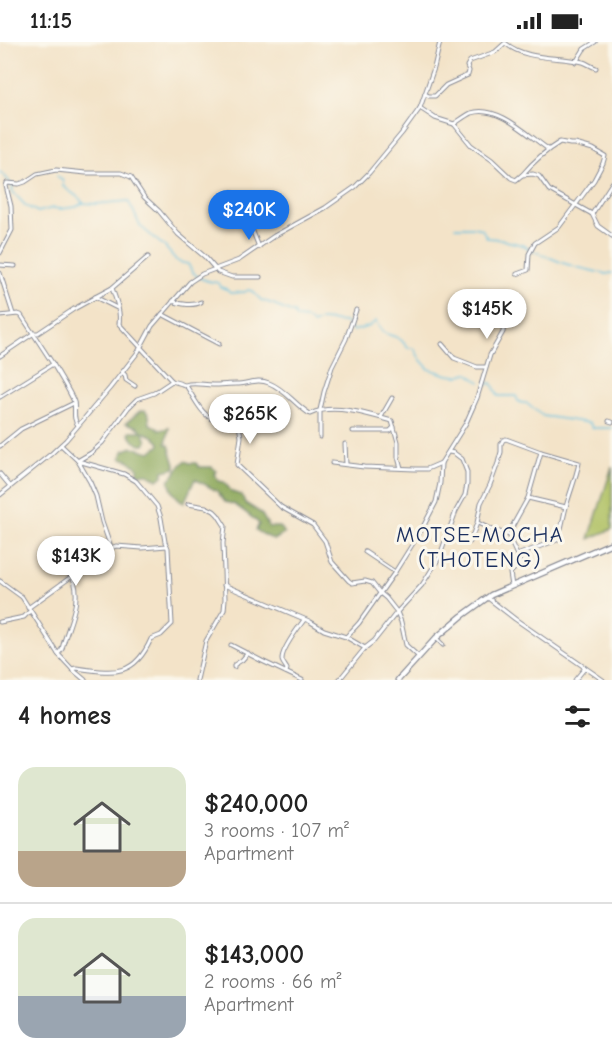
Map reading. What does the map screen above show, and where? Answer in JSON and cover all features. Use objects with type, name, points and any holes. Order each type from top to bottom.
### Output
[{"type":"main road","points":[[398,680],[436,638],[488,598],[612,543]]},
{"type":"street","points":[[0,495],[61,445],[122,372],[140,348],[152,326],[196,277],[238,260],[274,236],[325,208],[355,187],[369,173],[420,108],[440,42]]},
{"type":"street","points":[[576,62],[584,49],[595,42]]},
{"type":"street","points":[[425,94],[435,96],[446,85],[468,75],[467,66],[470,61],[495,52],[505,43],[512,49],[531,56],[583,62],[596,68]]},
{"type":"street","points":[[420,108],[435,118],[454,124],[471,145],[516,180],[532,162],[560,142],[593,149],[605,156],[594,180],[559,227],[535,243],[529,254],[528,270],[517,274]]},
{"type":"street","points":[[454,124],[473,112],[489,112],[507,119],[548,149]]},
{"type":"street","points":[[0,253],[12,230],[7,183],[20,184],[37,174],[56,170],[121,173],[131,177],[144,197],[185,240],[205,257],[215,270],[232,277],[260,277]]},
{"type":"street","points":[[522,175],[537,174],[549,190],[592,214],[598,226],[612,236]]},
{"type":"street","points":[[592,214],[612,183]]},
{"type":"street","points":[[232,192],[240,199],[259,247]]},
{"type":"street","points":[[0,356],[34,333],[38,333],[54,321],[112,288],[148,257]]},
{"type":"street","points":[[0,266],[15,266]]},
{"type":"street","points":[[0,273],[13,314]]},
{"type":"street","points":[[112,288],[119,309],[118,324],[172,381],[185,385],[192,383],[215,385],[261,380],[281,390],[310,414],[328,409],[358,412],[392,421],[398,442],[401,468]]},
{"type":"street","points":[[95,297],[119,309]]},
{"type":"street","points":[[173,301],[181,304],[201,302]]},
{"type":"street","points":[[320,437],[320,410],[332,367],[346,339],[356,310]]},
{"type":"street","points":[[162,314],[219,344]]},
{"type":"street","points":[[0,316],[21,315],[34,333],[74,403],[74,417],[78,425]]},
{"type":"street","points":[[346,637],[359,623],[395,572],[436,502],[441,483],[441,464],[466,423],[477,398],[486,367],[503,332],[505,317]]},
{"type":"street","points":[[442,344],[454,358],[477,367],[486,367]]},
{"type":"street","points":[[0,397],[53,364]]},
{"type":"street","points":[[122,372],[126,380],[135,386]]},
{"type":"street","points":[[78,461],[102,443],[137,399],[154,393],[172,381]]},
{"type":"street","points":[[185,385],[197,407],[206,415],[220,423],[239,425]]},
{"type":"street","points":[[381,418],[392,398]]},
{"type":"street","points":[[0,446],[21,429],[74,403]]},
{"type":"street","points":[[240,404],[242,423],[239,425],[241,437],[237,465],[281,507],[313,525],[325,541],[332,562],[352,584],[372,582],[397,612],[406,645],[419,657]]},
{"type":"street","points":[[352,431],[390,431],[394,427]]},
{"type":"street","points":[[470,542],[503,440],[506,439],[579,463],[557,540],[517,555]]},
{"type":"street","points":[[345,444],[346,464]]},
{"type":"street","points":[[61,445],[78,461],[90,482],[111,548]]},
{"type":"street","points":[[339,680],[428,577],[439,558],[456,511],[465,495],[467,484],[466,468],[462,459],[449,452]]},
{"type":"street","points":[[512,586],[510,573],[520,563],[510,535],[528,498],[541,452]]},
{"type":"street","points":[[72,669],[116,672],[135,664],[146,651],[151,639],[161,635],[172,624],[168,548],[157,506],[136,481],[124,474],[78,461]]},
{"type":"street","points":[[332,463],[364,467],[427,469],[441,464]]},
{"type":"street","points":[[0,474],[10,486]]},
{"type":"street","points":[[528,498],[566,507]]},
{"type":"street","points":[[188,504],[214,511],[225,526],[224,610],[206,640],[197,680]]},
{"type":"street","points":[[477,523],[510,535]]},
{"type":"street","points":[[0,622],[24,617],[29,610],[111,548],[116,546],[142,548],[167,546]]},
{"type":"street","points":[[365,552],[395,572]]},
{"type":"street","points":[[58,654],[62,649],[75,609],[76,583],[72,576]]},
{"type":"street","points":[[0,581],[22,597],[58,654],[85,680]]},
{"type":"street","points":[[224,585],[324,630],[346,637],[365,648]]},
{"type":"street","points":[[488,598],[603,680]]},
{"type":"street","points":[[286,672],[282,657],[304,620]]},
{"type":"street","points":[[436,638],[443,645]]},
{"type":"street","points":[[231,645],[302,680]]},
{"type":"street","points":[[234,667],[248,653]]},
{"type":"street","points":[[575,680],[585,668]]},
{"type":"green space","points":[[145,410],[149,415],[150,424],[160,430],[169,428],[166,444],[169,445],[176,468],[163,471],[163,476],[158,480],[148,474],[138,474],[138,468],[128,460],[121,458],[123,451],[132,447],[150,452],[159,446],[160,443],[153,436],[143,432],[147,441],[145,445],[134,441],[129,434],[131,431],[142,431],[126,423],[140,411]]},
{"type":"green space","points":[[185,461],[196,463],[199,467],[212,467],[219,481],[224,482],[232,492],[242,495],[245,503],[261,513],[269,527],[279,527],[285,533],[274,540],[260,533],[256,530],[259,524],[251,517],[235,505],[225,502],[217,491],[195,479],[184,503],[174,493],[169,480]]},
{"type":"green space","points":[[612,467],[612,529],[589,539]]},
{"type":"waterway","points":[[0,172],[13,188],[12,191],[26,206],[38,212],[53,208],[76,207],[83,203],[128,201],[140,226],[165,247],[176,260],[188,264],[193,273],[200,278],[219,283],[230,293],[252,291],[261,300],[295,314],[296,318],[307,319],[313,324],[321,320],[345,322],[353,331],[370,326],[376,321],[384,333],[397,337],[408,348],[414,348],[429,369],[448,375],[458,376],[467,373],[480,382]]},
{"type":"waterway","points":[[57,176],[63,181],[63,186],[83,203]]},
{"type":"waterway","points":[[455,227],[482,229],[487,238],[523,245],[576,267],[606,274],[612,273]]},
{"type":"waterway","points":[[486,384],[492,383],[498,396],[516,396],[518,401],[526,403],[543,416],[590,423],[593,428],[612,428]]},
{"type":"district","name":"MOTSE-MOCHA (THOTENG)","points":[[480,548]]}]
